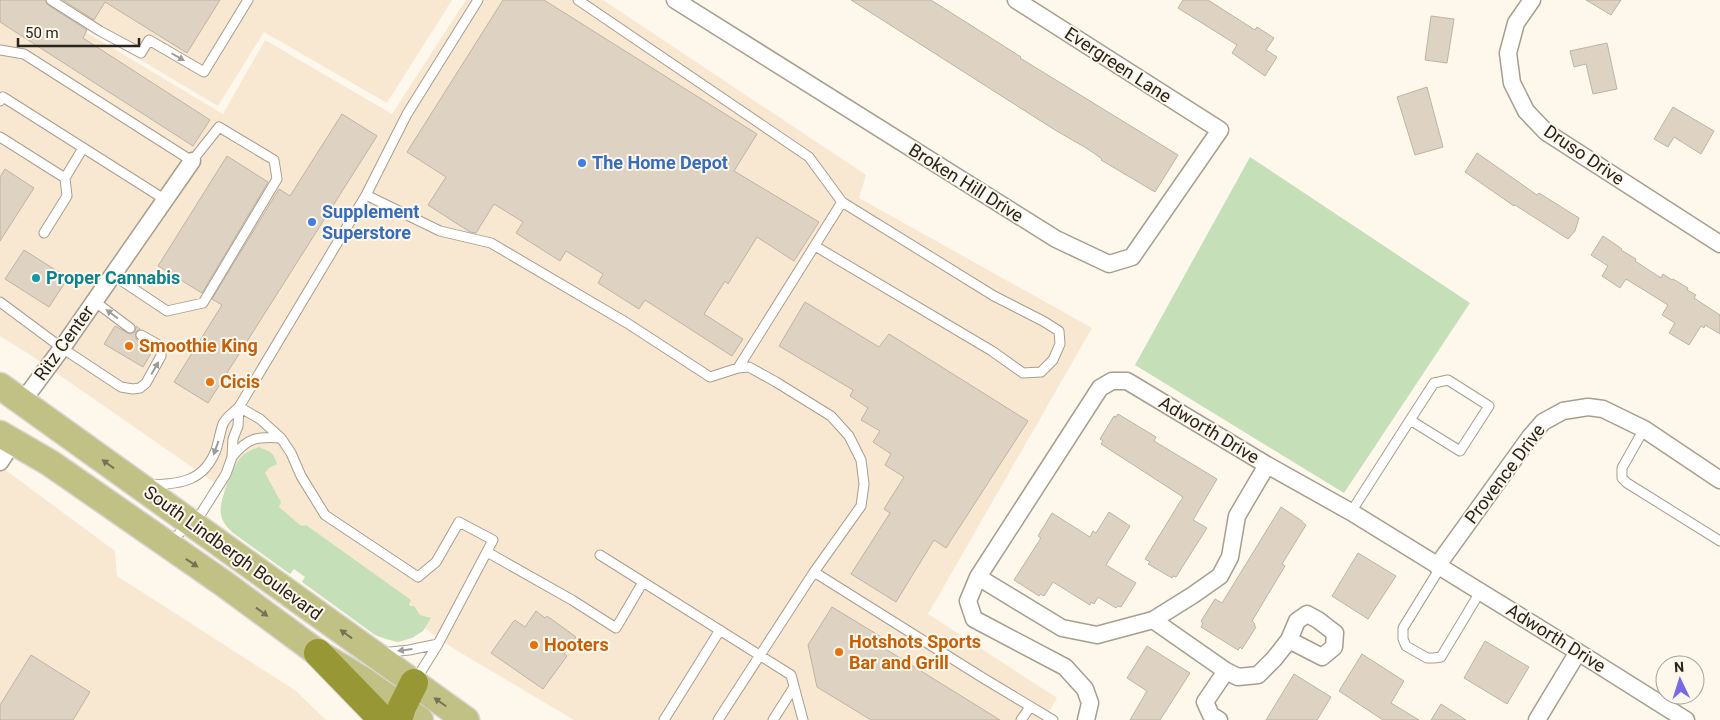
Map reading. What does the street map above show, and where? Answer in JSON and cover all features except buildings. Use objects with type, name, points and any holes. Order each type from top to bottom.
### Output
[{"type":"highway","points":[[318,652],[401,717],[414,683]]},
{"type":"main road","name":"South Lindbergh Boulevard","points":[[0,386],[466,720]]},
{"type":"main road","name":"South Lindbergh Boulevard","points":[[4,446],[50,463],[223,583],[318,652]]},
{"type":"street","name":"Broken Hill Drive","points":[[675,0],[1056,239],[1108,264],[1132,258],[1220,130]]},
{"type":"street","name":"Evergreen Lane","points":[[1016,0],[1220,130]]},
{"type":"street","name":"Druso Drive","points":[[1532,0],[1516,23],[1508,53],[1512,83],[1526,111],[1546,132],[1720,244]]},
{"type":"street","name":"Ritz Center","points":[[22,402],[62,348],[192,161]]},
{"type":"street","name":"Adworth Drive","points":[[1086,720],[1090,703],[1084,689],[1064,667],[974,619],[968,601],[978,577],[1100,388],[1112,381],[1127,381],[1267,465],[1351,512],[1686,720]]},
{"type":"street","name":"Provence Drive","points":[[1439,567],[1530,437],[1543,422],[1563,411],[1588,407],[1603,409],[1644,429],[1720,480]]},
{"type":"street","points":[[978,577],[1062,628],[1097,635],[1152,620],[1220,576],[1230,557],[1236,516],[1267,465]]},
{"type":"street","points":[[1152,620],[1226,671],[1238,677],[1258,675],[1274,660],[1289,640]]},
{"type":"street","points":[[1537,720],[1578,652]]},
{"type":"street","points":[[1219,720],[1211,715],[1205,702],[1226,671]]},
{"type":"lane","points":[[51,0],[141,54],[150,40],[204,72],[248,0]]},
{"type":"lane","points":[[138,485],[177,483],[202,473],[210,463],[224,422],[239,407],[366,195],[408,114],[478,0]]},
{"type":"lane","points":[[578,0],[809,157],[842,202],[994,296],[1043,321],[1058,332],[1060,344],[1053,360],[1041,372],[1022,373],[984,347],[815,246]]},
{"type":"lane","points":[[0,50],[24,54],[192,161],[219,127],[274,160],[277,179],[202,303],[167,311],[113,275]]},
{"type":"lane","points":[[1,97],[164,199]]},
{"type":"lane","points":[[0,137],[65,178]]},
{"type":"lane","points":[[44,233],[67,196],[65,178],[83,148]]},
{"type":"lane","points":[[366,195],[440,231],[491,243],[627,323],[710,377],[738,368],[749,368],[774,380],[831,416],[849,436],[861,460],[864,484],[861,506],[814,572],[718,720]]},
{"type":"lane","points":[[738,368],[842,202]]},
{"type":"lane","points":[[94,301],[130,328]]},
{"type":"lane","points":[[0,302],[62,348],[121,386],[133,389],[140,388],[146,383],[161,356],[161,350],[157,344],[142,335]]},
{"type":"lane","points":[[1351,512],[1410,420],[1434,383],[1448,380],[1489,406],[1460,451],[1410,420]]},
{"type":"lane","points":[[239,407],[260,419],[281,438],[325,515],[418,577],[436,562],[459,522],[493,540],[438,644],[414,683]]},
{"type":"lane","points":[[167,545],[202,512],[226,474],[232,457],[233,440],[238,426],[239,407]]},
{"type":"lane","points":[[1644,429],[1622,468],[1622,478],[1627,483],[1720,541]]},
{"type":"lane","points":[[232,457],[241,446],[250,440],[281,438]]},
{"type":"lane","points":[[487,552],[572,600],[616,628],[643,582]]},
{"type":"lane","points":[[600,555],[791,675],[803,720]]},
{"type":"lane","points":[[1439,567],[1403,628],[1403,638],[1406,646],[1428,658],[1441,657],[1480,592]]},
{"type":"lane","points":[[814,572],[1053,720]]},
{"type":"lane","points":[[664,720],[720,630]]},
{"type":"lane","points":[[373,654],[409,650],[438,644]]},
{"type":"lane","points":[[773,720],[794,687]]},
{"type":"lane","points":[[1021,720],[1030,707]]},
{"type":"shaded area","points":[[0,0],[32,0],[223,114],[265,40],[392,114],[466,0],[603,0],[866,175],[859,198],[1092,328],[928,614],[1057,698],[1044,720],[574,720],[456,650],[29,354],[0,336]]},
{"type":"shaded area","points":[[40,0],[452,0],[387,103],[264,32],[218,106]]},
{"type":"shaded area","points":[[0,466],[115,551],[117,576],[296,691],[326,720],[0,720]]},
{"type":"green space","points":[[1250,157],[1470,303],[1344,493],[1135,365]]},
{"type":"green space","points":[[259,447],[271,452],[277,464],[269,468],[265,473],[281,502],[279,507],[300,525],[306,525],[411,600],[410,606],[414,606],[420,615],[431,618],[423,631],[412,638],[398,642],[375,635],[302,582],[305,577],[294,569],[290,574],[229,529],[221,514],[227,483],[242,456]]},
{"type":"place","name":"The Home Depot","points":[[582,163]]},
{"type":"place","name":"Supplement Superstore","points":[[312,222]]},
{"type":"place","name":"Proper Cannabis","points":[[36,278]]},
{"type":"place","name":"Smoothie King","points":[[129,346]]},
{"type":"place","name":"Cicis","points":[[210,382]]},
{"type":"place","name":"Hooters","points":[[534,645]]},
{"type":"place","name":"Hotshots Sports Bar and Grill","points":[[839,652]]}]
